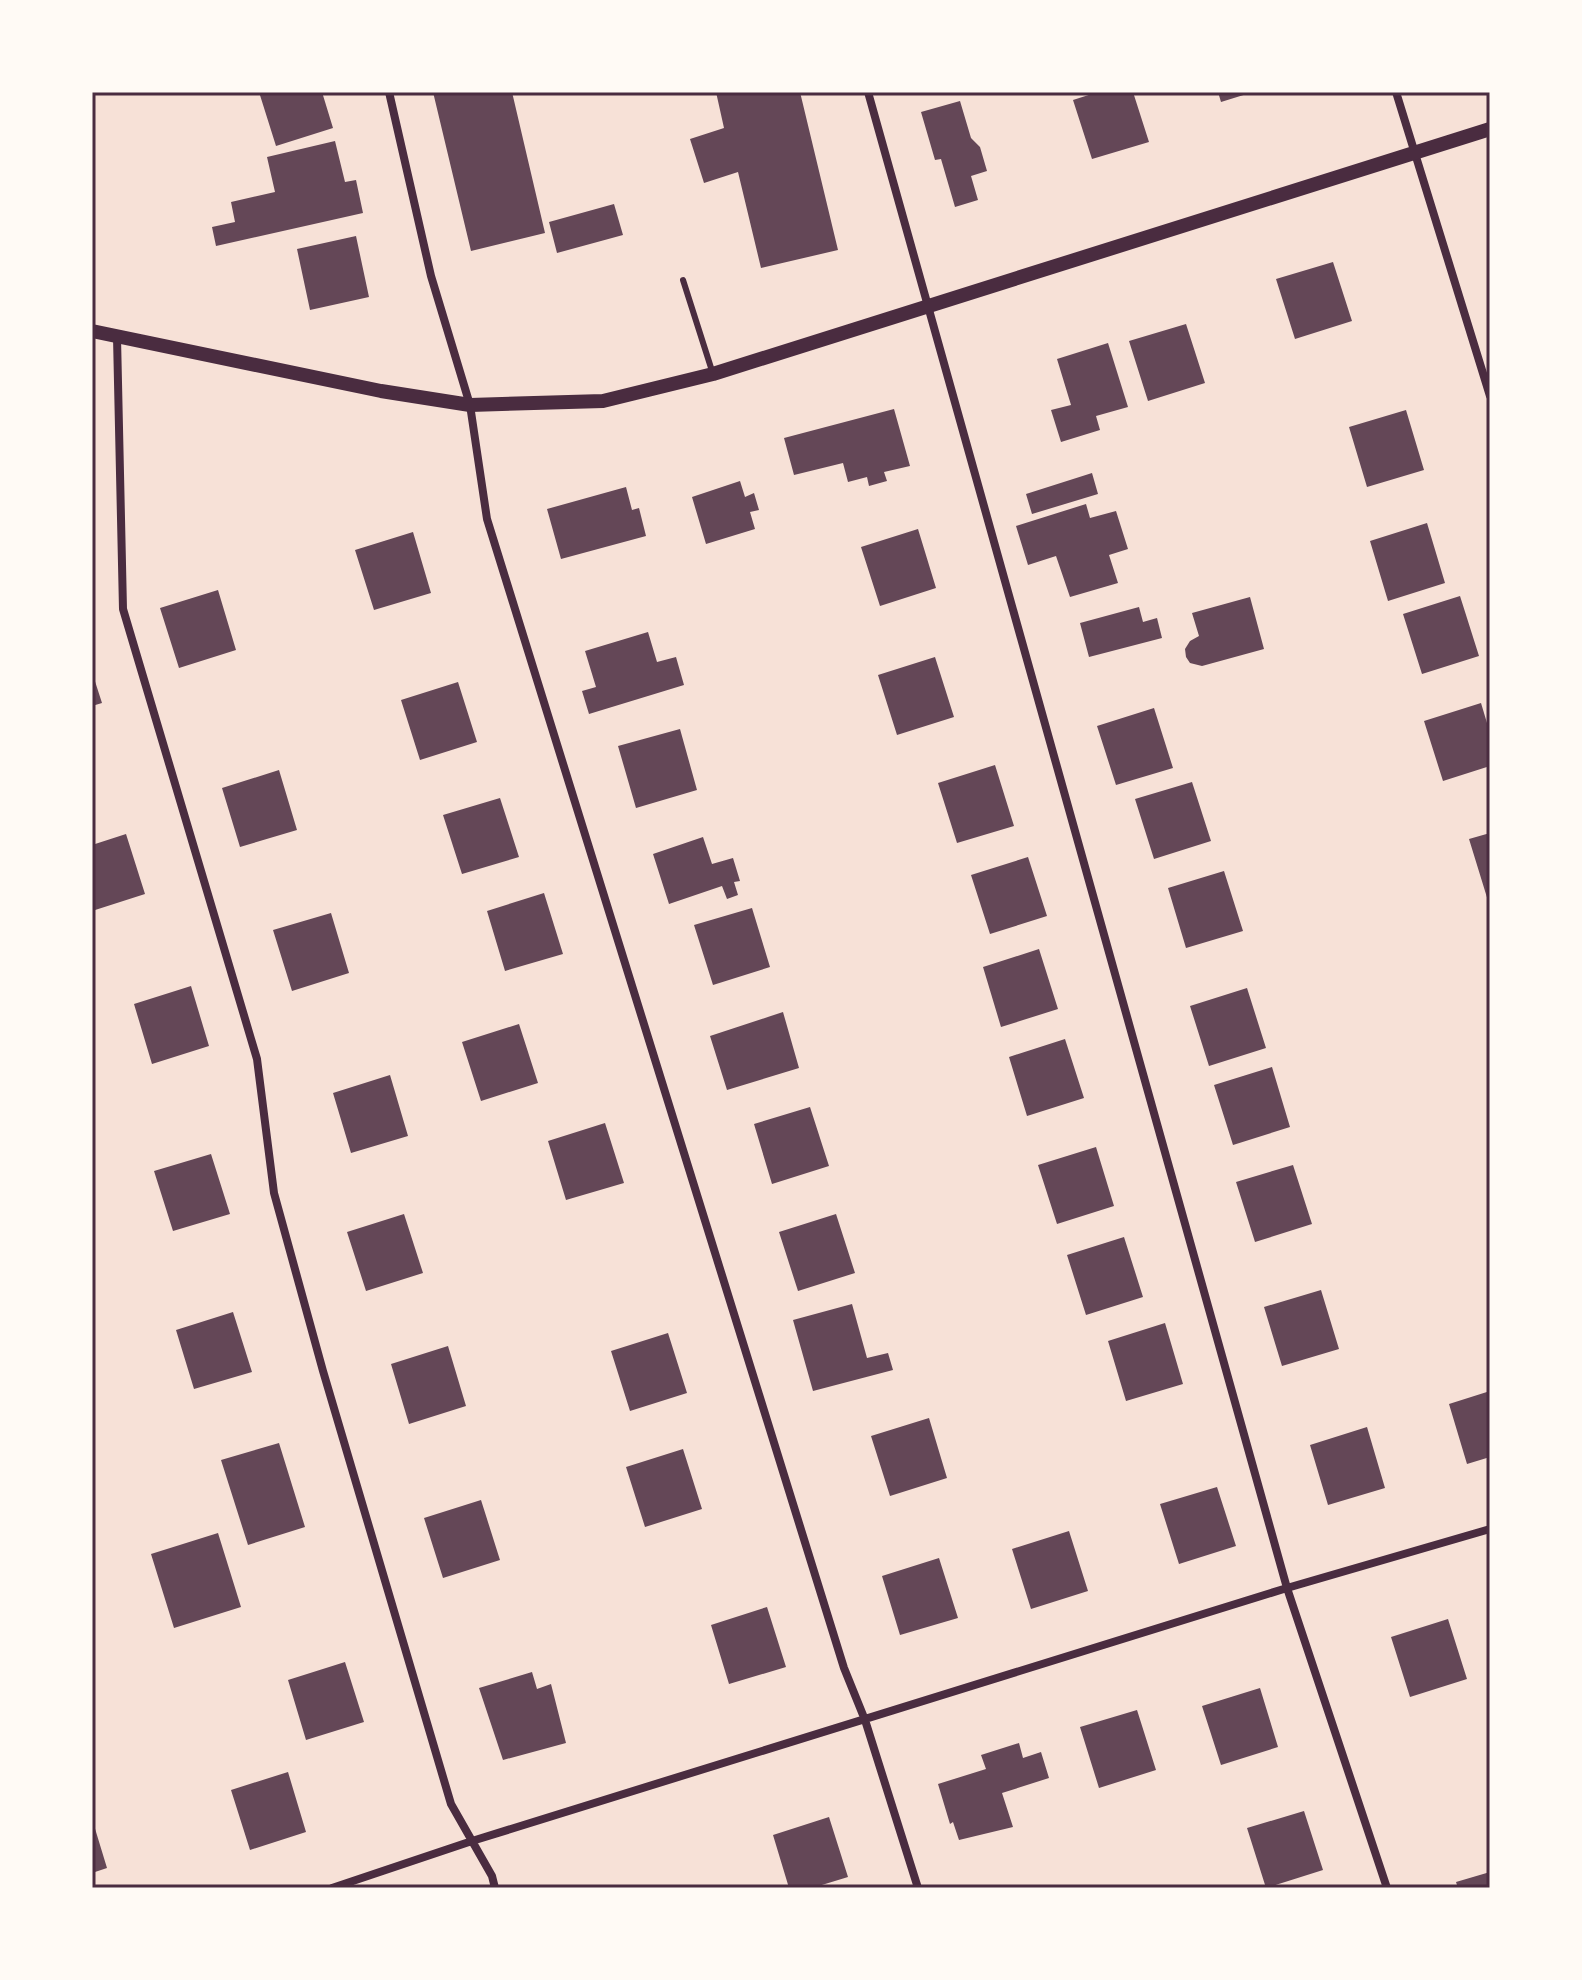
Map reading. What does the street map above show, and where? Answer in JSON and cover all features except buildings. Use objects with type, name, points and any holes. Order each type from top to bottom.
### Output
[{"type":"street","points":[[389,92],[431,276],[470,405],[487,519],[844,1668],[865,1720],[918,1888]]},
{"type":"street","points":[[868,92],[1287,1588],[1387,1888]]},
{"type":"street","points":[[1396,92],[1490,396]]},
{"type":"street","points":[[92,331],[381,391],[470,405],[603,401],[713,374],[929,308],[1490,129]]},
{"type":"street","points":[[117,337],[123,609],[257,1059],[274,1193],[323,1371],[451,1804],[492,1876],[495,1888]]},
{"type":"street","points":[[332,1888],[472,1841],[1287,1588],[1490,1529]]},
{"type":"lane","points":[[683,280],[713,374]]}]
